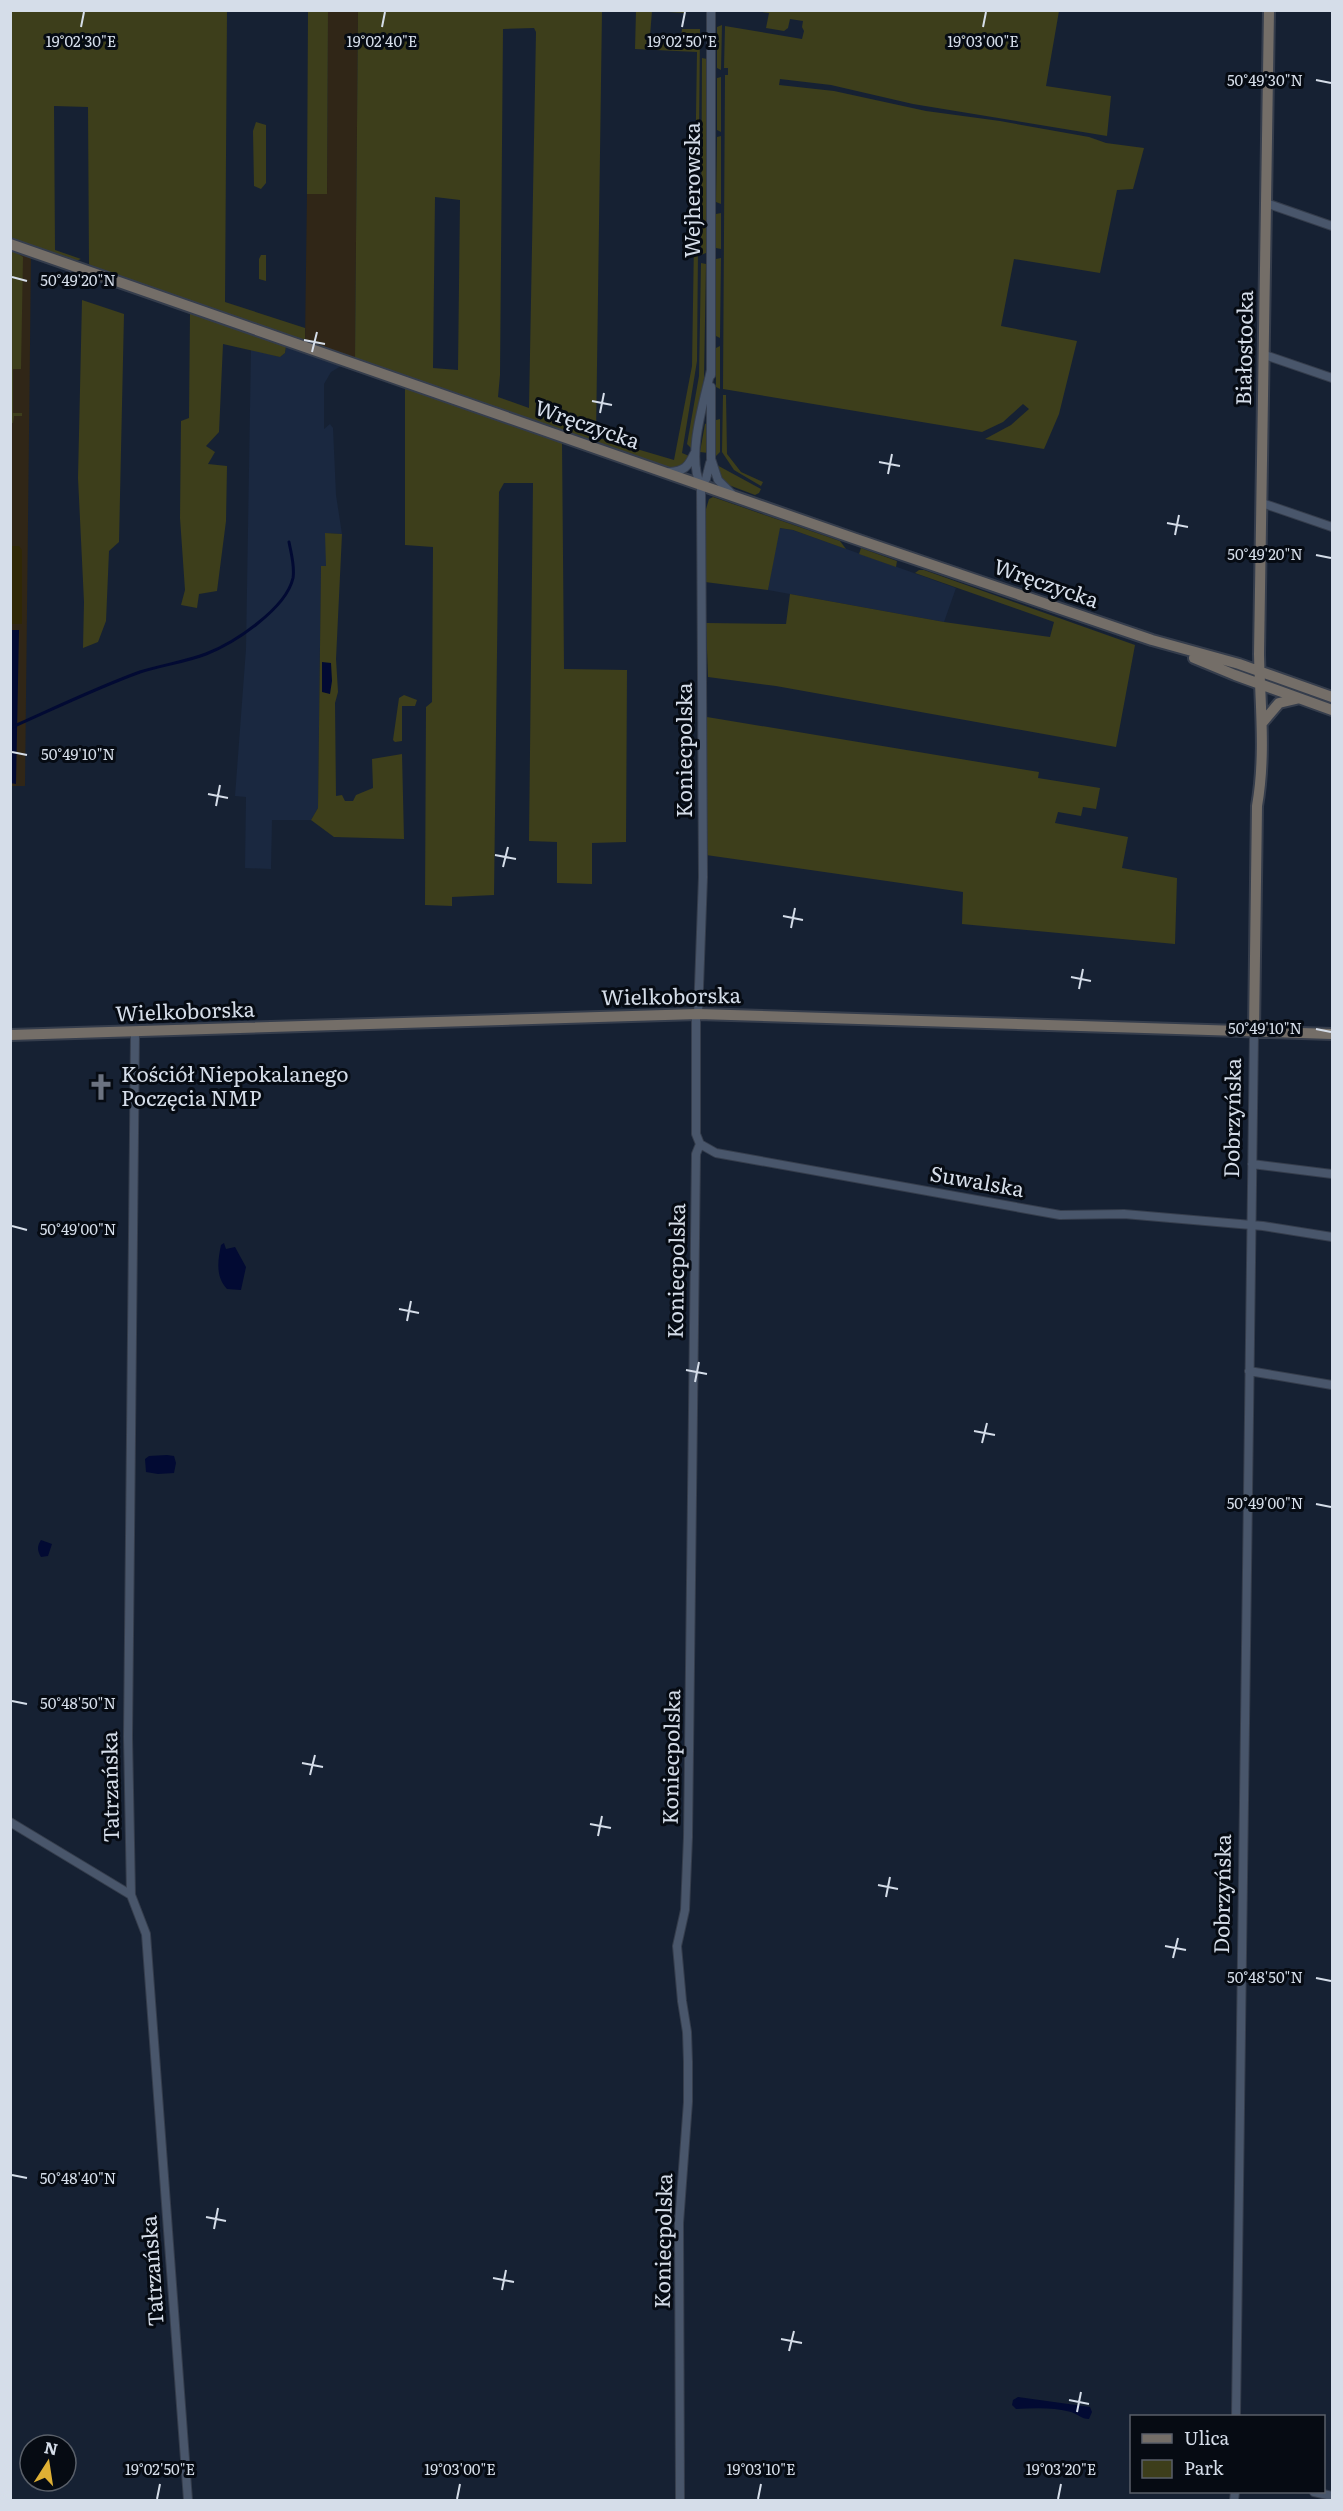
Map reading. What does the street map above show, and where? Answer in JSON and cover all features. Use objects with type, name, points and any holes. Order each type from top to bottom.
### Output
[{"type":"street","name":"Wejherowska","points":[[711,10],[711,459]]},
{"type":"street","name":"Białostocka","points":[[1262,685],[1259,672],[1269,10]]},
{"type":"street","points":[[1266,203],[1332,226]]},
{"type":"street","name":"Wręczycka","points":[[10,244],[738,499],[1152,640],[1332,697]]},
{"type":"street","points":[[1265,355],[1332,378]]},
{"type":"street","name":"Wejherowska","points":[[701,486],[697,478],[695,453],[711,370]]},
{"type":"street","points":[[664,473],[680,471],[687,467],[695,453]]},
{"type":"street","points":[[701,486],[706,479],[711,459]]},
{"type":"street","points":[[711,459],[718,480],[738,499]]},
{"type":"street","name":"Koniecpolska","points":[[680,2500],[679,2223],[688,2102],[688,2062],[678,1946],[685,1910],[688,1837],[693,1325],[696,1154],[700,1144],[696,1134],[697,1014],[703,877],[701,486]]},
{"type":"street","points":[[1262,503],[1332,527]]},
{"type":"street","name":"Wręczycka","points":[[1152,640],[1262,685],[1332,710]]},
{"type":"street","points":[[1262,685],[1276,678]]},
{"type":"street","name":"Dobrzyńska","points":[[1236,2415],[1257,806],[1262,685]]},
{"type":"street","points":[[1262,723],[1279,703],[1301,699]]},
{"type":"street","name":"Wielkoborska","points":[[10,1035],[135,1033],[697,1014],[1332,1034]]},
{"type":"street","name":"Tatrzańska","points":[[135,1033],[128,1725],[131,1895],[146,1934],[188,2500]]},
{"type":"street","name":"Suwalska","points":[[700,1144],[716,1153],[1060,1215],[1124,1214],[1251,1226],[1332,1237]]},
{"type":"street","points":[[1252,1164],[1332,1174]]},
{"type":"street","points":[[1249,1371],[1332,1385]]},
{"type":"street","points":[[10,1822],[131,1895]]},
{"type":"shaded area","points":[[328,11],[358,11],[355,359],[305,342],[307,194],[327,193]]},
{"type":"shaded area","points":[[11,249],[31,257],[25,786],[11,786]]},
{"type":"shaded area","points":[[286,346],[341,366],[331,372],[324,384],[324,429],[330,424],[333,428],[336,495],[342,534],[326,533],[326,566],[321,567],[318,808],[311,820],[272,820],[271,869],[245,868],[246,797],[235,796],[246,649],[251,349],[280,357],[285,353]]},
{"type":"shaded area","points":[[779,528],[793,530],[956,588],[944,622],[768,590]]},
{"type":"green space","points":[[11,11],[227,11],[225,302],[305,328],[305,342],[94,268],[89,264],[88,107],[54,106],[55,250],[81,259],[76,261],[11,239]]},
{"type":"green space","points":[[308,11],[328,11],[327,194],[307,194]]},
{"type":"green space","points":[[358,11],[602,11],[596,437],[674,460],[692,366],[697,52],[635,49],[636,11],[652,11],[650,36],[671,39],[671,37],[681,37],[682,29],[700,29],[697,361],[682,453],[689,456],[685,465],[671,469],[355,359]],"holes":[[[534,28],[536,32],[529,408],[498,397],[503,29]],[[435,197],[460,200],[458,370],[433,368]]]},
{"type":"green space","points":[[652,11],[685,11],[685,13]]},
{"type":"green space","points":[[755,11],[1059,11],[1046,86],[1111,96],[1107,136],[913,104],[831,85],[780,79],[779,85],[834,91],[926,111],[1000,121],[1089,137],[1106,143],[1144,148],[1133,189],[1117,190],[1100,273],[1014,259],[1001,326],[1077,341],[1059,414],[1044,449],[985,439],[1011,425],[1029,409],[1023,404],[1003,422],[982,432],[723,389],[725,75],[728,75],[728,68],[724,68],[725,26],[802,39],[804,31],[803,21],[790,19],[788,28],[784,31],[766,28],[769,13]]},
{"type":"green space","points":[[722,25],[721,70],[717,68],[717,27]]},
{"type":"green space","points":[[702,58],[707,59],[706,253],[701,255]]},
{"type":"green space","points":[[721,77],[721,132],[717,130],[717,78]]},
{"type":"green space","points":[[256,122],[266,125],[266,183],[261,189],[254,186],[253,131]]},
{"type":"green space","points":[[721,136],[721,204],[716,202],[717,137]]},
{"type":"green space","points":[[721,213],[721,249],[716,248],[716,214]]},
{"type":"green space","points":[[11,249],[23,257],[21,369],[13,369],[13,413],[22,413],[22,416],[14,416],[13,423],[11,423]]},
{"type":"green space","points":[[261,255],[266,255],[266,281],[259,279]]},
{"type":"green space","points":[[721,258],[720,338],[716,336],[716,259]]},
{"type":"green space","points":[[701,263],[706,264],[704,378],[691,448],[687,444],[699,376]]},
{"type":"green space","points":[[82,300],[124,314],[119,542],[109,551],[106,621],[98,642],[83,648],[84,602],[78,478]]},
{"type":"green space","points":[[190,312],[286,346],[285,353],[280,357],[223,344],[219,432],[206,446],[215,452],[208,464],[227,466],[226,521],[217,591],[199,594],[197,608],[181,605],[185,590],[180,518],[181,421],[189,418]]},
{"type":"green space","points":[[720,346],[720,389],[716,387],[716,348]]},
{"type":"green space","points":[[405,387],[562,442],[564,669],[627,670],[626,842],[592,843],[592,884],[557,883],[557,842],[529,841],[533,483],[504,483],[499,492],[494,895],[452,897],[452,906],[425,905],[426,707],[432,702],[433,547],[405,545]]},
{"type":"green space","points":[[723,395],[726,395],[727,454],[741,472],[763,482],[761,486],[734,470],[722,452]]},
{"type":"green space","points":[[720,419],[720,452],[716,456],[716,420]]},
{"type":"green space","points":[[708,424],[708,453],[700,452]]},
{"type":"green space","points":[[715,464],[761,489],[759,493],[755,495],[726,484],[722,481]]},
{"type":"green space","points":[[713,497],[840,541],[846,549],[793,530],[780,528],[768,590],[705,582],[706,509],[709,499]]},
{"type":"green space","points":[[325,533],[342,534],[336,659],[338,692],[335,703],[336,796],[342,795],[345,801],[353,801],[356,795],[373,788],[372,759],[402,754],[404,839],[334,837],[311,820],[318,808],[321,566],[326,566]]},
{"type":"green space","points":[[861,548],[897,561],[896,567],[859,554]]},
{"type":"green space","points":[[919,570],[1135,645],[1116,747],[776,686],[708,677],[706,623],[786,624],[790,594],[944,622],[1050,637],[1054,622],[915,573]]},
{"type":"green space","points":[[404,695],[417,700],[415,706],[402,706],[402,741],[395,742],[393,740],[399,698]]},
{"type":"green space","points":[[707,717],[1039,772],[1038,778],[1100,788],[1096,809],[1083,807],[1081,816],[1058,812],[1055,823],[1128,837],[1122,868],[1177,878],[1175,944],[962,924],[963,892],[706,855]]},
{"type":"sand","points":[[11,546],[19,546],[22,550],[22,624],[11,624]]},
{"type":"water","points":[[11,630],[19,630],[16,784],[10,783]]},
{"type":"water","points":[[322,662],[331,663],[330,694],[322,692]]},
{"type":"water","points":[[224,1243],[226,1249],[235,1247],[246,1267],[241,1290],[227,1289],[221,1279],[218,1262],[221,1245]]},
{"type":"water","points":[[149,1456],[174,1456],[176,1463],[174,1473],[146,1472],[145,1459]]},
{"type":"water","points":[[41,1540],[52,1544],[48,1556],[41,1557],[40,1555],[38,1548]]},
{"type":"water","points":[[1018,2397],[1090,2407],[1092,2412],[1089,2419],[1057,2409],[1016,2409],[1012,2405],[1013,2400]]},
{"type":"waterway","points":[[10,728],[140,672],[206,654],[244,633],[270,613],[288,590],[293,578],[293,560],[289,542]]},
{"type":"place","name":"Kościół Niepokalanego Poczęcia NMP","points":[[101,1087]]}]
